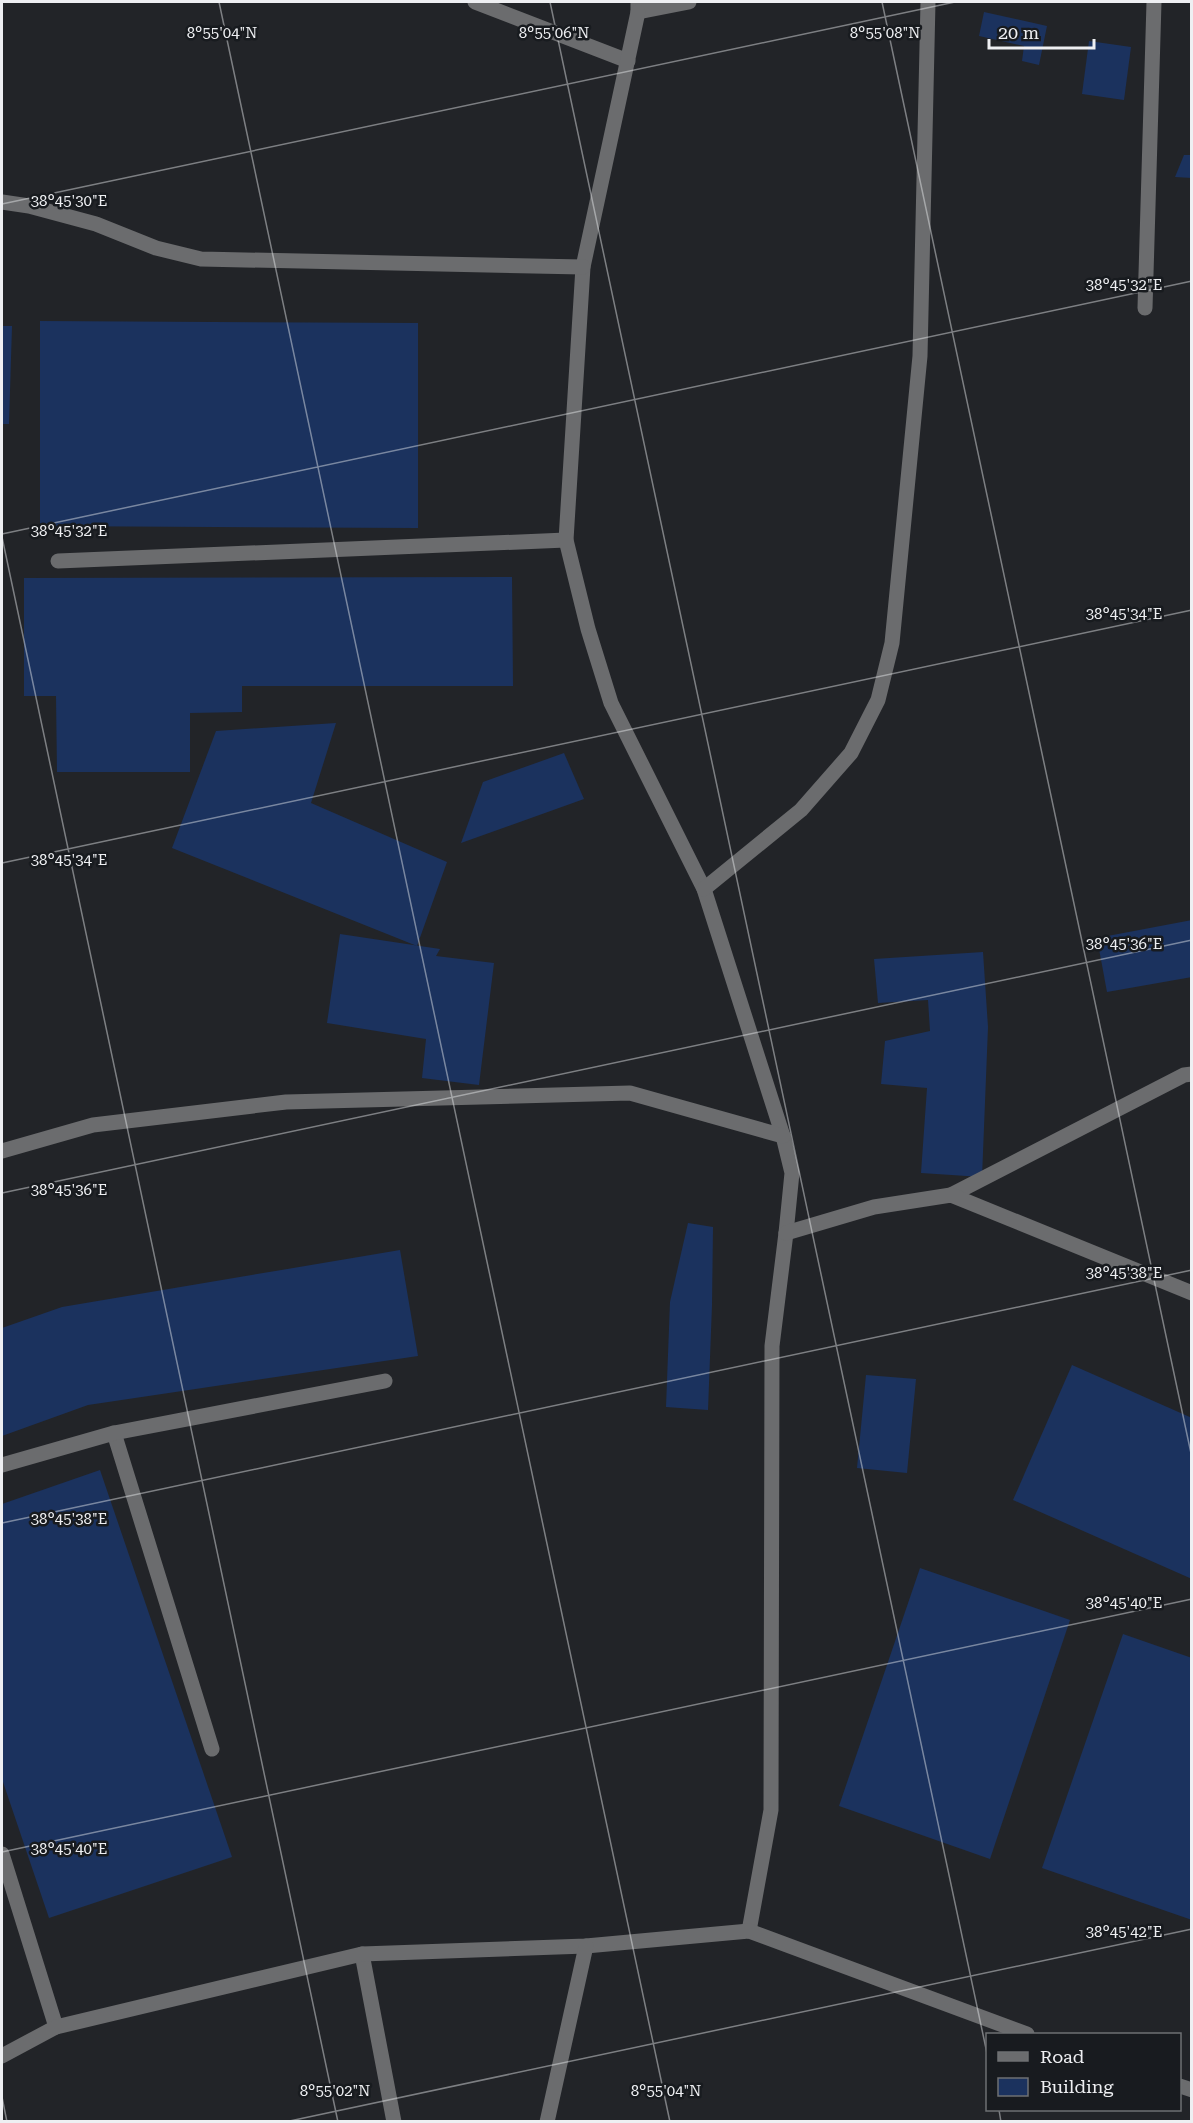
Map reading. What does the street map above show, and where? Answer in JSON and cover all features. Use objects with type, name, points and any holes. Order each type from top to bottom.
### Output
[{"type":"street","points":[[475,2],[628,61]]},
{"type":"street","points":[[689,2],[638,7],[583,267],[566,540],[588,629],[610,704],[704,890],[783,1136],[792,1173],[772,1346],[771,1810],[749,1931]]},
{"type":"street","points":[[704,890],[801,810],[851,753],[878,700],[892,643],[920,356],[928,2]]},
{"type":"street","points":[[1145,308],[1154,2]]},
{"type":"street","points":[[2,202],[29,206],[96,224],[156,248],[201,259],[583,267]]},
{"type":"street","points":[[58,561],[566,540]]},
{"type":"street","points":[[786,1233],[874,1207],[951,1195],[1189,1073]]},
{"type":"street","points":[[2,1151],[93,1125],[286,1102],[630,1093],[783,1136]]},
{"type":"street","points":[[951,1195],[1191,1293]]},
{"type":"street","points":[[2,1465],[114,1433],[385,1381]]},
{"type":"street","points":[[114,1433],[212,1749]]},
{"type":"street","points":[[2,1854],[56,2027]]},
{"type":"street","points":[[2,2056],[56,2027],[362,1954],[586,1946],[749,1931],[1024,2033]]},
{"type":"street","points":[[547,2121],[586,1946]]},
{"type":"street","points":[[362,1954],[394,2121]]},
{"type":"building","points":[[984,12],[1047,26],[1039,65],[1022,61],[1024,46],[979,36]]},
{"type":"building","points":[[1089,41],[1131,47],[1124,100],[1082,94]]},
{"type":"building","points":[[1184,155],[1192,155],[1192,178],[1175,177]]},
{"type":"building","points":[[40,321],[418,323],[418,528],[40,526]]},
{"type":"building","points":[[2,326],[12,326],[9,424],[2,424]]},
{"type":"building","points":[[512,577],[513,686],[242,686],[242,712],[190,713],[190,772],[57,772],[56,696],[24,696],[24,578]]},
{"type":"building","points":[[336,723],[311,803],[447,862],[417,946],[172,848],[216,731]]},
{"type":"building","points":[[564,753],[584,799],[461,843],[483,782]]},
{"type":"building","points":[[1192,920],[1192,977],[1107,992],[1097,938]]},
{"type":"building","points":[[340,934],[440,949],[436,956],[494,963],[479,1085],[422,1078],[426,1039],[327,1023]]},
{"type":"building","points":[[983,952],[988,1027],[982,1177],[921,1173],[927,1088],[881,1084],[885,1041],[930,1031],[928,1000],[878,1003],[874,959]]},
{"type":"building","points":[[688,1223],[713,1227],[708,1410],[666,1407],[670,1302]]},
{"type":"building","points":[[400,1250],[418,1356],[88,1405],[2,1436],[2,1328],[62,1307]]},
{"type":"building","points":[[1072,1365],[1192,1418],[1192,1579],[1013,1500]]},
{"type":"building","points":[[866,1375],[916,1379],[907,1473],[857,1468]]},
{"type":"building","points":[[100,1470],[232,1857],[49,1918],[2,1779],[2,1504]]},
{"type":"building","points":[[920,1568],[1070,1620],[990,1859],[839,1806]]},
{"type":"building","points":[[1123,1634],[1192,1658],[1192,1920],[1042,1868]]}]
